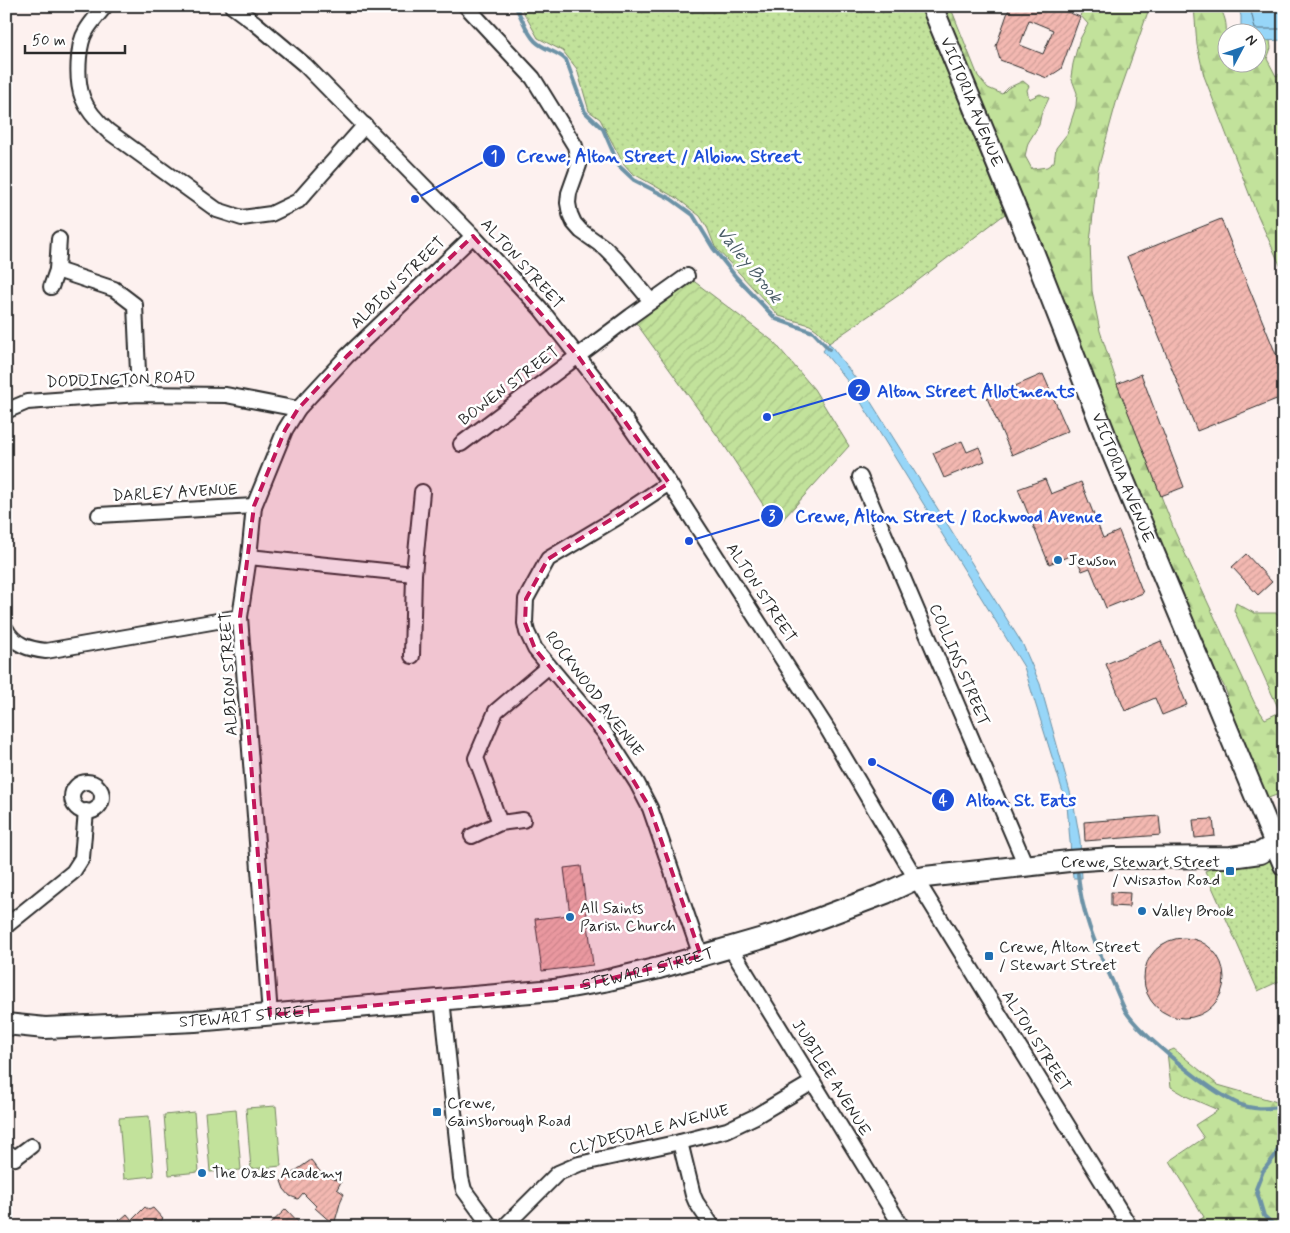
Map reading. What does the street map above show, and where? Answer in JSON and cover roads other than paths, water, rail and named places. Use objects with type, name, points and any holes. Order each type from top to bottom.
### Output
[{"type":"street","points":[[105,6],[86,31],[80,43],[77,75],[82,99],[94,119],[108,131],[217,210],[242,218],[271,214],[298,201],[365,125]]},
{"type":"street","name":"ALTON STREET","points":[[232,6],[305,65],[473,236],[540,308],[613,402],[669,483],[828,730],[916,879],[1130,1227]]},
{"type":"street","points":[[466,6],[533,78],[575,146],[579,165],[568,203],[574,223],[581,231],[616,259],[651,301]]},
{"type":"street","name":"VICTORIA AVENUE","points":[[932,6],[1048,289],[1109,445],[1284,865]]},
{"type":"street","name":"ALBION STREET","points":[[270,1015],[240,617],[249,558],[254,506],[285,430],[298,409],[347,356],[473,236]]},
{"type":"street","points":[[51,287],[57,270],[59,239]]},
{"type":"street","points":[[57,270],[114,289],[135,305],[139,394]]},
{"type":"street","name":"BOWEN STREET","points":[[461,444],[687,276]]},
{"type":"street","name":"DODDINGTON ROAD","points":[[6,411],[27,402],[139,394],[226,395],[298,409]]},
{"type":"street","name":"COLLINS STREET","points":[[860,477],[1026,866]]},
{"type":"street","name":"ROCKWOOD AVENUE","points":[[669,483],[618,518],[548,559],[526,599],[525,613],[527,632],[535,649],[604,732],[637,782],[650,808],[701,956]]},
{"type":"street","points":[[412,656],[414,574],[422,492]]},
{"type":"street","name":"DARLEY AVENUE","points":[[99,515],[254,506]]},
{"type":"street","points":[[249,558],[414,574]]},
{"type":"street","points":[[6,629],[16,641],[29,649],[46,651],[240,617]]},
{"type":"street","points":[[500,823],[476,758],[496,711],[549,666]]},
{"type":"street","points":[[6,926],[74,872],[82,858],[86,811]]},
{"type":"street","points":[[472,836],[500,823],[523,820]]},
{"type":"street","name":"STEWART STREET","points":[[6,1024],[67,1028],[195,1021],[554,990],[580,986],[701,956],[780,933],[886,893],[916,879],[1078,860],[1142,857],[1231,857],[1260,852],[1274,844]]},
{"type":"street","name":"JUBILEE AVENUE","points":[[730,947],[902,1227]]},
{"type":"street","points":[[442,999],[461,1178],[464,1190],[491,1227]]},
{"type":"street","name":"CLYDESDALE AVENUE","points":[[504,1227],[558,1173],[564,1170],[579,1164],[727,1130],[742,1124],[813,1082]]},
{"type":"street","points":[[680,1142],[693,1195],[713,1227]]},
{"type":"street","points":[[6,1150],[15,1158],[31,1146]]},
{"type":"water","points":[[1238,6],[1284,6],[1284,40],[1268,41],[1268,22],[1241,22]]},
{"type":"water","points":[[829,343],[859,383],[1023,645],[1040,684],[1074,806],[1080,840],[1082,878],[1073,878],[1067,805],[1024,667],[849,383],[823,351]]},
{"type":"waterway","name":"Valley Brook","points":[[515,6],[535,41],[566,60],[585,112],[603,129],[619,166],[634,180],[671,199],[693,215],[713,248],[736,277],[776,319],[813,332],[829,349]]},
{"type":"waterway","name":"Valley Brook","points":[[1078,874],[1082,901],[1094,940],[1123,1006],[1133,1020],[1177,1062],[1227,1098],[1249,1107],[1264,1109],[1280,1107],[1284,1110]]},
{"type":"waterway","name":"Valley Brook","points":[[1276,1227],[1264,1216],[1256,1189],[1263,1171],[1275,1156],[1284,1135]]},
{"type":"place","name":"Crewe, Alton Street / Albion Street","points":[[415,199]]},
{"type":"place","name":"Alton Street Allotments","points":[[767,417]]},
{"type":"place","name":"Crewe, Alton Street / Rockwood Avenue","points":[[689,541]]},
{"type":"place","name":"Jewson","points":[[1058,560]]},
{"type":"place","name":"Alton St. Eats","points":[[872,762]]},
{"type":"place","name":"Crewe, Stewart Street / Wisaston Road","points":[[1230,871]]},
{"type":"place","name":"Valley Brook","points":[[1142,911]]},
{"type":"place","name":"All Saints Parish Church","points":[[570,917]]},
{"type":"place","name":"Crewe, Alton Street / Stewart Street","points":[[989,956]]},
{"type":"place","name":"Crewe, Gainsborough Road","points":[[437,1112]]},
{"type":"place","name":"The Oaks Academy","points":[[202,1173]]}]
